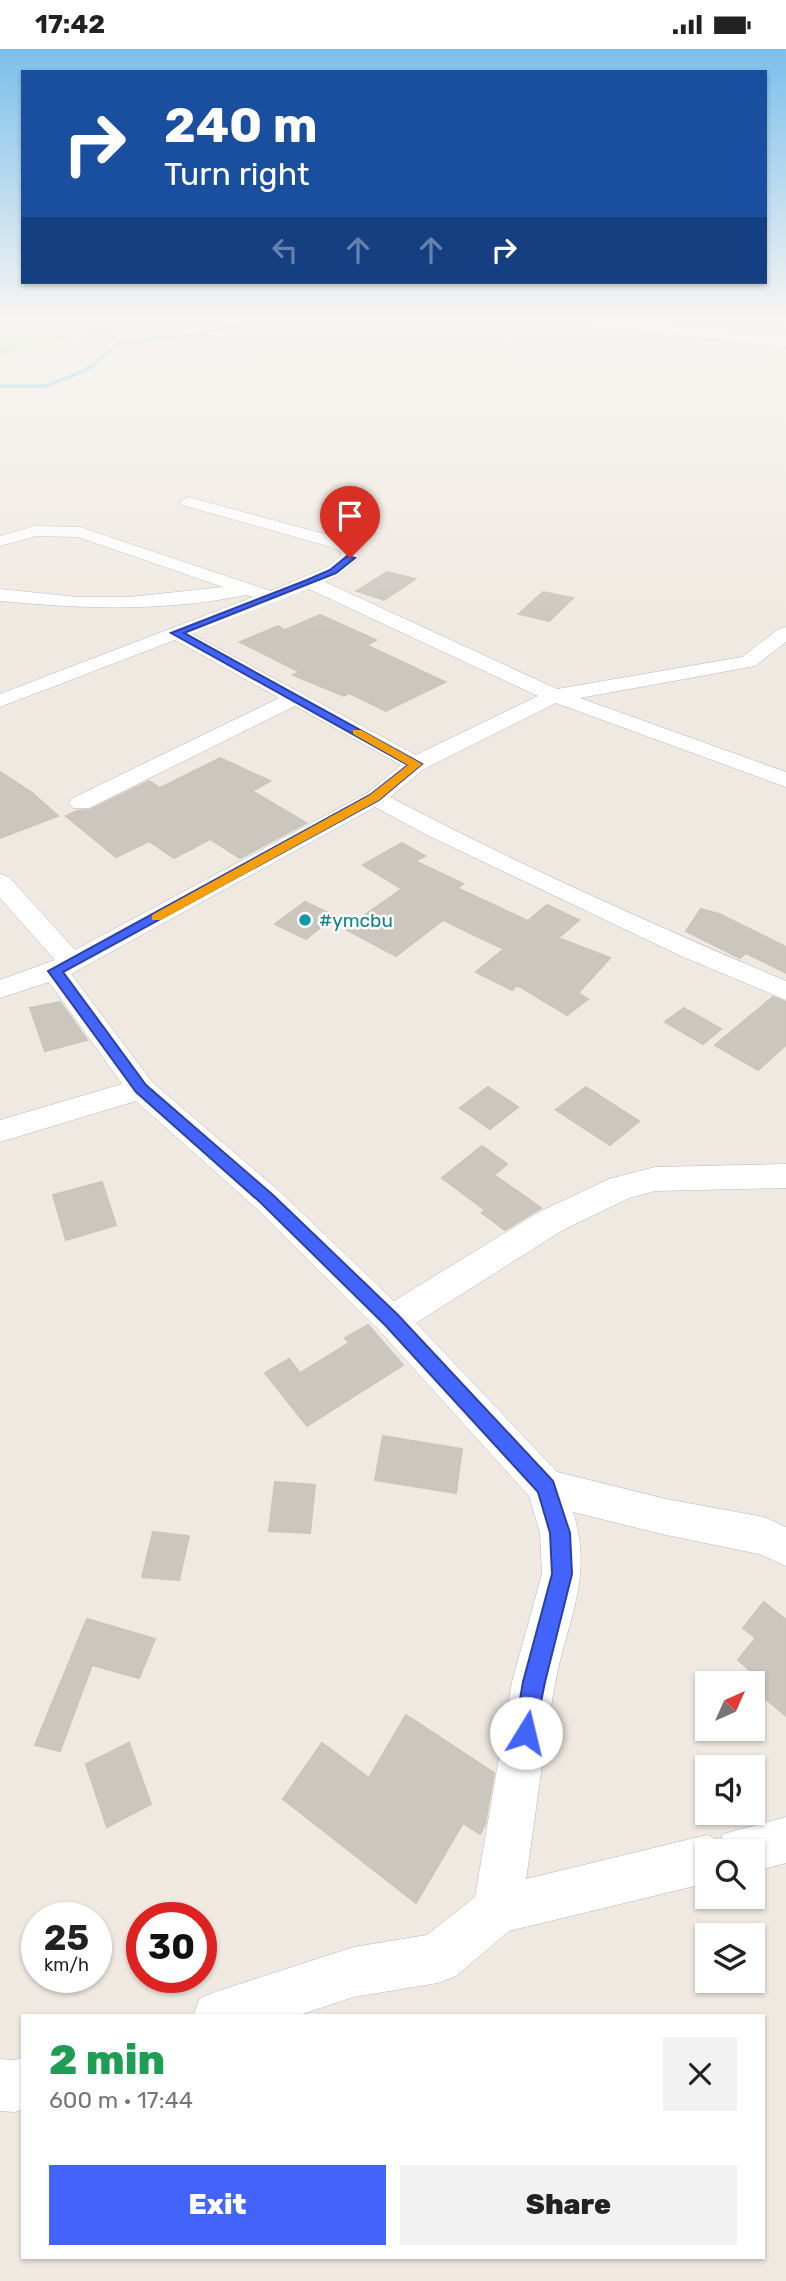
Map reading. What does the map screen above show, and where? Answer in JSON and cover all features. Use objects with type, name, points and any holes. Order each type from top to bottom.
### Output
[{"type":"street","points":[[0,702],[310,582],[343,565],[350,558],[349,550],[337,543],[188,502]]},
{"type":"street","points":[[0,541],[35,531],[80,532],[271,597]]},
{"type":"street","points":[[310,582],[555,696],[786,780]]},
{"type":"street","points":[[0,595],[77,603],[131,603],[247,589]]},
{"type":"street","points":[[176,633],[416,764]]},
{"type":"street","points":[[0,989],[62,966],[110,943],[374,798],[416,764],[555,696],[748,661],[786,633]]},
{"type":"street","points":[[81,803],[295,698]]},
{"type":"street","points":[[374,798],[690,950],[786,991]]},
{"type":"street","points":[[0,882],[62,966],[141,1089],[267,1199],[391,1320],[546,1487],[560,1533],[562,1574],[534,1682],[497,1910]]},
{"type":"street","points":[[0,1131],[141,1089]]},
{"type":"street","points":[[391,1320],[551,1221],[620,1188],[655,1179],[786,1175]]},
{"type":"street","points":[[546,1487],[666,1517],[764,1536],[786,1547]]},
{"type":"street","points":[[765,1845],[786,1840]]},
{"type":"street","points":[[224,2014],[354,1972],[438,1958],[497,1910],[695,1862]]},
{"type":"street","points":[[0,2085],[21,2084]]},
{"type":"building","points":[[387,572],[415,579],[384,600],[357,591]]},
{"type":"building","points":[[543,592],[573,598],[549,621],[519,614]]},
{"type":"building","points":[[320,615],[376,640],[366,645],[445,682],[386,711],[349,693],[344,696],[293,675],[300,672],[240,642],[278,626],[285,630]]},
{"type":"building","points":[[220,758],[270,781],[252,791],[306,823],[240,858],[210,839],[174,858],[149,841],[116,857],[66,816],[77,811],[90,810],[149,781],[160,788]]},
{"type":"building","points":[[0,772],[31,792],[58,816],[0,838]]},
{"type":"building","points":[[402,843],[425,856],[415,861],[463,884],[457,888],[528,921],[547,905],[579,920],[558,938],[610,958],[578,993],[588,999],[567,1015],[517,985],[512,990],[476,972],[504,949],[443,920],[396,956],[345,929],[402,889],[363,865]]},
{"type":"building","name":"#ymcbu","points":[[305,902],[335,916],[306,939],[275,924]]},
{"type":"building","points":[[701,909],[719,914],[786,947],[786,973],[746,953],[740,958],[686,931]]},
{"type":"building","points":[[773,997],[786,1002],[786,1045],[758,1070],[715,1045]]},
{"type":"building","points":[[60,1002],[87,1040],[45,1051],[30,1008]]},
{"type":"building","points":[[684,1008],[721,1029],[703,1044],[665,1022]]},
{"type":"building","points":[[488,1087],[518,1107],[490,1129],[460,1108]]},
{"type":"building","points":[[586,1087],[639,1121],[610,1145],[556,1110]]},
{"type":"building","points":[[482,1146],[507,1164],[494,1175],[541,1208],[505,1230],[482,1213],[485,1210],[442,1178]]},
{"type":"building","points":[[102,1182],[116,1225],[66,1240],[53,1195]]},
{"type":"building","points":[[368,1325],[403,1365],[307,1426],[265,1373],[289,1359],[300,1373],[349,1343],[345,1338]]},
{"type":"building","points":[[383,1436],[462,1449],[456,1493],[375,1480]]},
{"type":"building","points":[[275,1482],[315,1485],[310,1533],[269,1531]]},
{"type":"building","points":[[153,1532],[189,1536],[179,1580],[142,1577]]},
{"type":"building","points":[[764,1602],[786,1620],[786,1716],[765,1698],[765,1671],[751,1671],[738,1660],[756,1638],[743,1628]]},
{"type":"building","points":[[87,1619],[155,1639],[139,1678],[92,1665],[60,1751],[35,1745]]},
{"type":"building","points":[[406,1715],[494,1773],[485,1824],[480,1834],[463,1823],[416,1903],[283,1799],[322,1743],[369,1778]]},
{"type":"building","points":[[129,1743],[151,1804],[107,1827],[86,1764]]},
{"type":"slow traffic","points":[[156,917],[374,798],[416,764],[357,732]]},
{"type":"place","name":"#ymcbu","points":[[305,920]]},
{"type":"route","points":[[350,558],[333,572],[310,582],[176,633],[416,764],[374,798],[55,971],[141,1089],[267,1199],[391,1320],[546,1487],[560,1533],[562,1574],[534,1682],[526,1733]]}]
